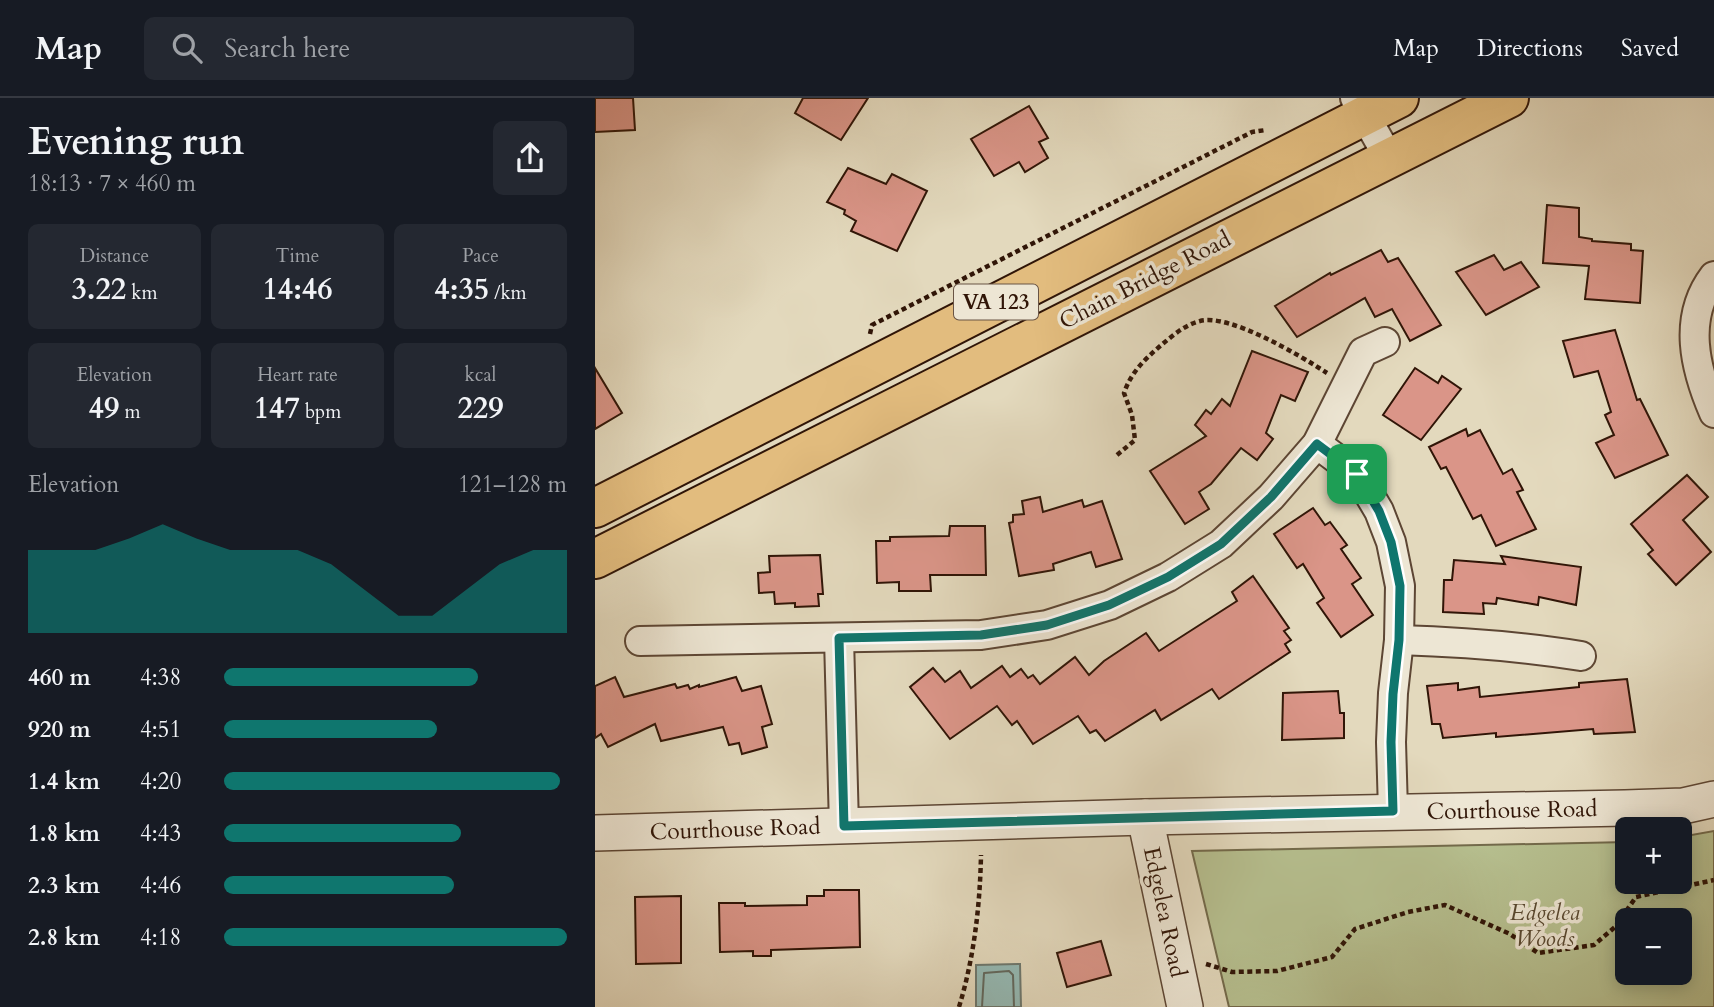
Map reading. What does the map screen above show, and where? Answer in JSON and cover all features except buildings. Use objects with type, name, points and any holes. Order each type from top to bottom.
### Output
[{"type":"main road","name":"Chain Bridge Road","points":[[595,509],[1360,106],[1399,98]]},
{"type":"main road","name":"Chain Bridge Road","points":[[595,559],[1509,98]]},
{"type":"street","points":[[1360,106],[1389,158]]},
{"type":"street","points":[[1714,276],[1698,305],[1694,327],[1695,358],[1702,386],[1714,413]]},
{"type":"street","points":[[641,641],[981,635],[1047,625],[1109,605],[1168,577],[1221,544],[1271,497],[1317,444],[1363,352],[1385,342]]},
{"type":"street","points":[[1317,444],[1357,474],[1379,511],[1391,542],[1400,586],[1399,640],[1391,742],[1393,811]]},
{"type":"street","points":[[839,638],[844,826]]},
{"type":"street","points":[[1399,640],[1523,646],[1581,656]]},
{"type":"street","name":"Courthouse Road","points":[[595,833],[1145,817],[1625,808],[1683,806],[1714,799]]},
{"type":"street","name":"Edgelea Road","points":[[1145,817],[1185,1007]]},
{"type":"path","points":[[867,345],[872,326],[1252,132],[1266,129],[1272,133]]},
{"type":"path","points":[[1117,455],[1135,440],[1132,415],[1124,393],[1130,375],[1177,331],[1200,321],[1219,320],[1246,330],[1297,354],[1328,373]]},
{"type":"path","points":[[959,1007],[980,904],[981,855]]},
{"type":"path","points":[[1206,964],[1232,972],[1277,971],[1332,957],[1355,929],[1408,912],[1445,905],[1510,934],[1538,953],[1594,945],[1615,927],[1636,897],[1714,880]]},
{"type":"green space","name":"Edgelea Woods","points":[[1714,831],[1714,1007],[1229,1007],[1192,851],[1615,842],[1615,894],[1692,894],[1692,835]]},
{"type":"water","points":[[1020,964],[1021,1007],[976,1007],[976,965]]},
{"type":"route","points":[[1317,444],[1357,474],[1379,511],[1391,542],[1400,586],[1399,640],[1391,742],[1393,811],[844,826],[839,638],[981,635],[1047,625],[1109,605],[1168,577],[1221,544],[1271,497],[1317,444]]}]
